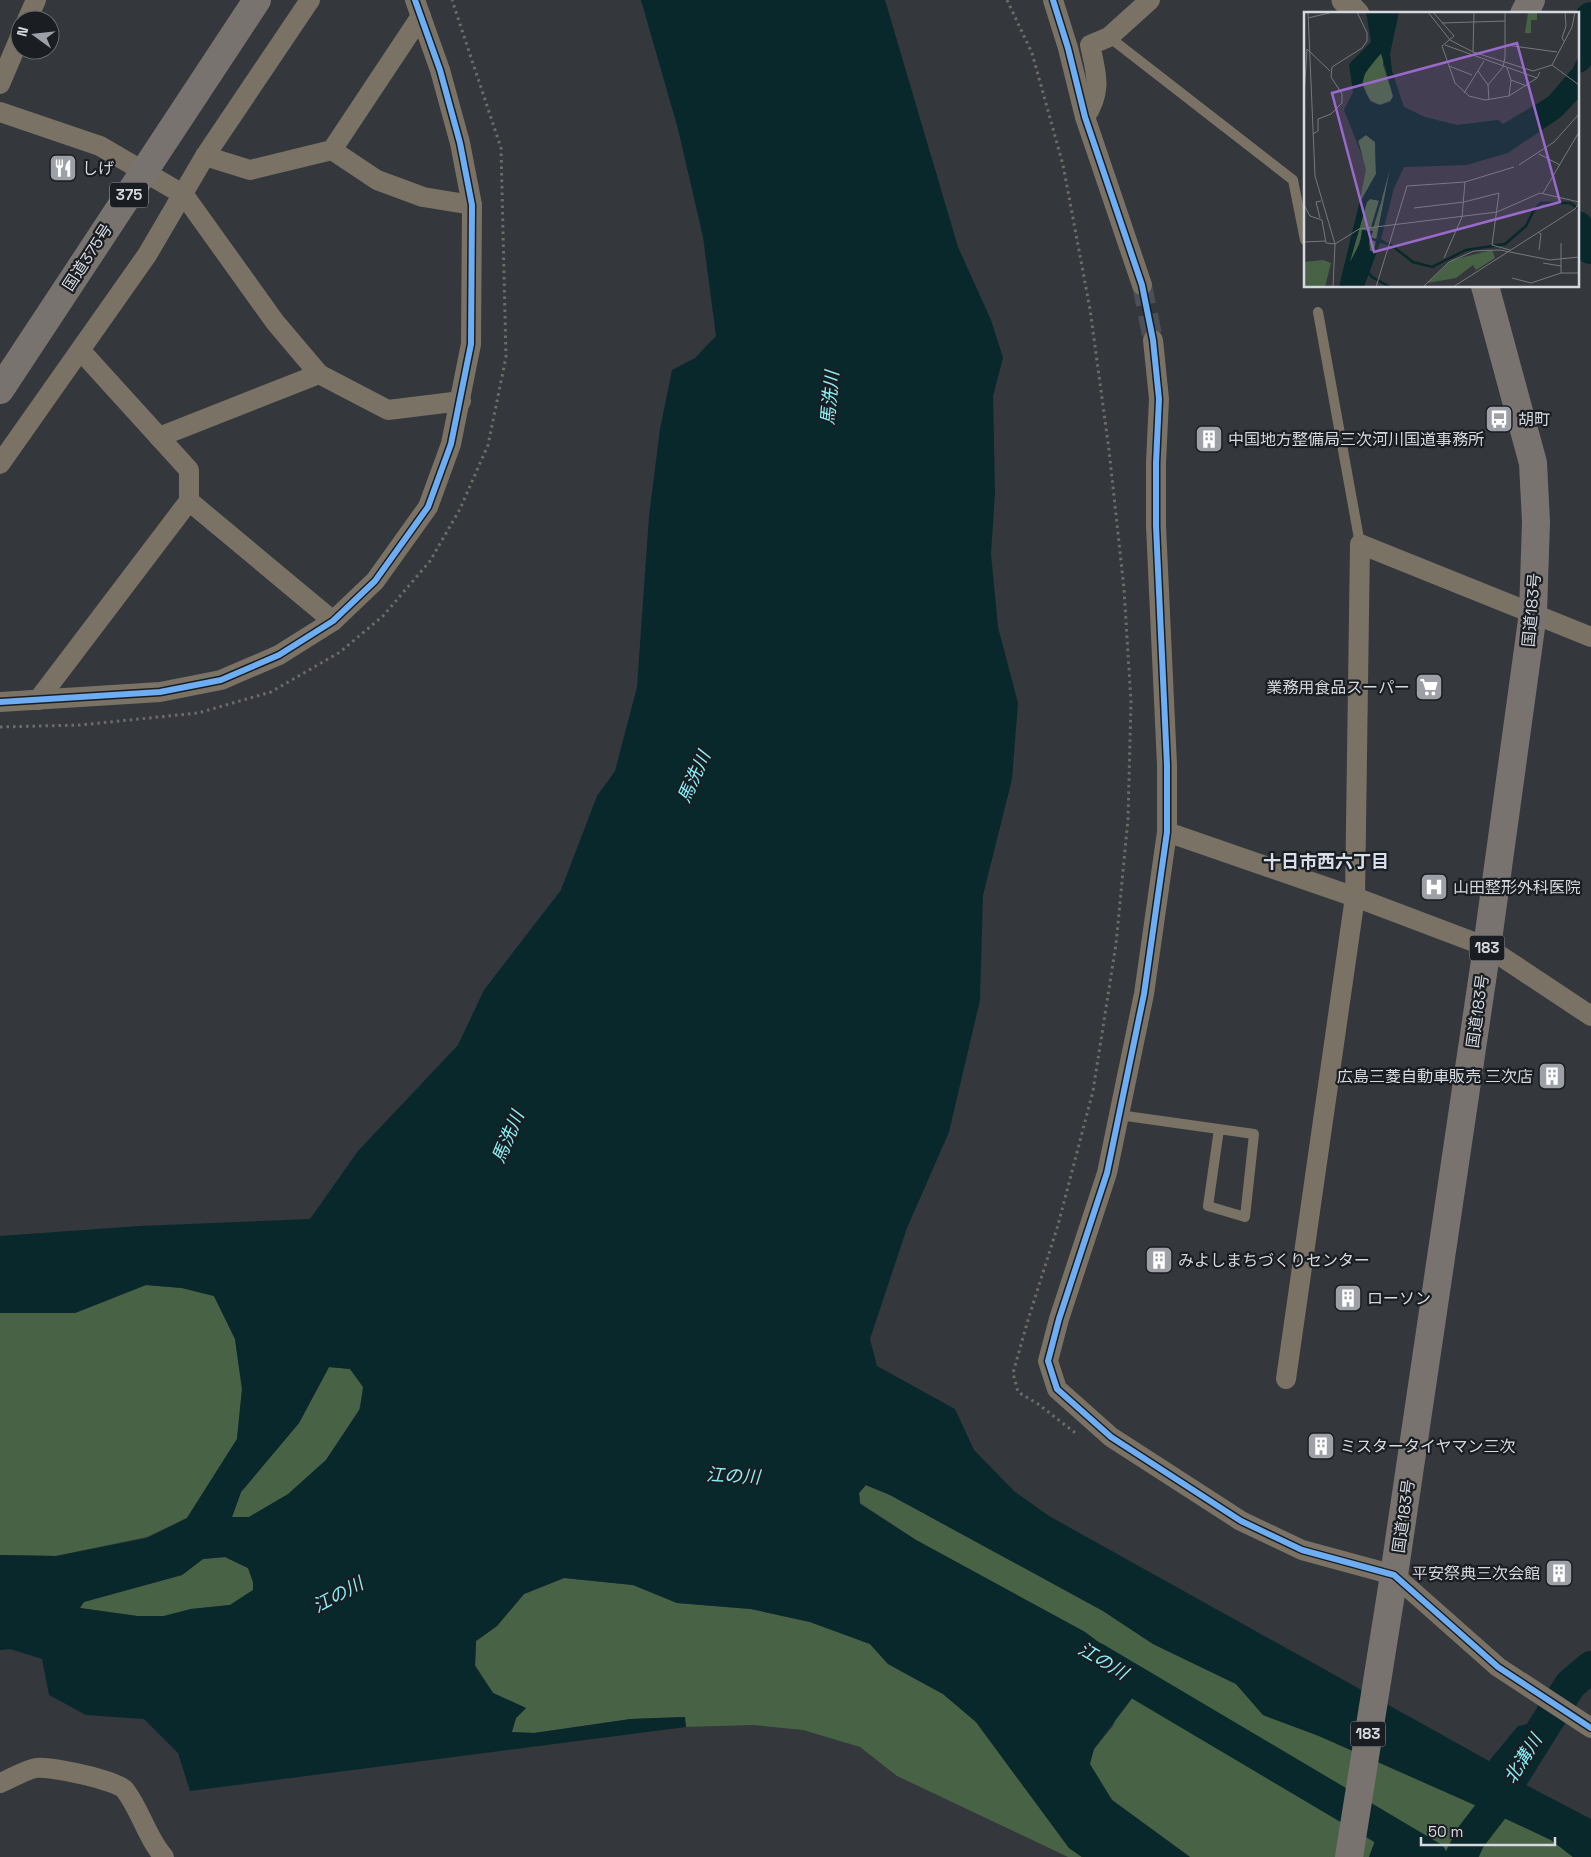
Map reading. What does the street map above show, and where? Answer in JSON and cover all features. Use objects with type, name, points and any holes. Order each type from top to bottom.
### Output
[{"type":"highway","name":"国道375号","points":[[0,390],[257,0]]},
{"type":"highway","points":[[1525,12],[1531,0]]},
{"type":"highway","name":"国道183号","points":[[1349,1857],[1394,1575],[1487,947],[1533,614],[1536,522],[1533,463],[1486,288]]},
{"type":"street","points":[[0,464],[81,351],[147,254],[184,195],[205,156],[310,0]]},
{"type":"street","points":[[1052,0],[1068,48],[1085,117],[1142,284]]},
{"type":"street","points":[[1085,117],[1093,105],[1098,85],[1090,45],[1109,37],[1150,0]]},
{"type":"street","points":[[1344,0],[1355,12]]},
{"type":"street","points":[[205,156],[250,170],[332,150],[418,8]]},
{"type":"street","points":[[0,702],[160,692],[221,680],[279,656],[333,621],[375,581],[428,507],[451,444],[471,344],[472,204],[460,143],[440,70],[418,8]]},
{"type":"street","points":[[0,84],[10,60]]},
{"type":"street","points":[[0,112],[100,146],[184,195],[270,315],[319,374],[388,410],[461,401]]},
{"type":"street","points":[[332,150],[377,180],[423,197],[472,204]]},
{"type":"street","points":[[1153,340],[1159,399],[1156,526],[1167,765],[1167,832],[1144,994],[1107,1173],[1058,1319],[1048,1362],[1057,1389],[1111,1436],[1240,1521],[1302,1550],[1394,1575],[1498,1667],[1591,1728]]},
{"type":"street","points":[[38,700],[189,501],[189,470],[81,351]]},
{"type":"street","points":[[159,437],[319,374]]},
{"type":"street","points":[[189,501],[333,621]]},
{"type":"street","points":[[1286,1379],[1355,897],[1360,544],[1591,637]]},
{"type":"street","points":[[1167,832],[1355,897],[1487,947],[1591,1016]]},
{"type":"street","points":[[0,1783],[36,1768],[98,1777],[124,1788],[140,1814],[156,1848],[164,1857]]},
{"type":"lane","points":[[1109,37],[1293,180],[1304,235]]},
{"type":"lane","points":[[1318,312],[1360,544]]},
{"type":"lane","points":[[1119,1115],[1219,1129],[1254,1134],[1245,1217],[1208,1206],[1219,1129]]},
{"type":"path","points":[[0,727],[80,725],[198,713],[271,692],[347,646],[383,616],[430,561],[460,509],[488,445],[506,357],[500,148],[452,0]]},
{"type":"path","points":[[1007,0],[1032,53],[1063,165],[1090,309],[1109,450],[1122,571],[1131,702],[1128,819],[1116,944],[1093,1091],[1058,1225],[1028,1320],[1014,1373],[1018,1392],[1038,1404],[1078,1435]]},
{"type":"green space","points":[[146,1285],[182,1288],[214,1296],[235,1339],[242,1389],[237,1439],[187,1518],[147,1537],[56,1556],[0,1555],[0,1313],[75,1313]]},
{"type":"green space","points":[[329,1367],[350,1369],[364,1387],[359,1410],[326,1460],[288,1495],[249,1517],[232,1517],[241,1492],[299,1423]]},
{"type":"green space","points":[[865,1485],[890,1495],[1103,1611],[1153,1644],[1236,1684],[1263,1715],[1319,1736],[1504,1818],[1551,1840],[1573,1857],[1449,1857],[1398,1820],[1381,1825],[1369,1857],[1190,1857],[1112,1800],[1089,1764],[1094,1749],[1113,1726],[1133,1668],[1085,1632],[916,1540],[860,1503],[859,1493]]},
{"type":"green space","points":[[225,1557],[248,1568],[253,1582],[253,1590],[230,1605],[191,1609],[164,1616],[137,1616],[80,1608],[83,1602],[182,1575],[203,1559]]},
{"type":"green space","points":[[564,1578],[633,1585],[677,1603],[751,1609],[810,1622],[870,1644],[888,1664],[943,1694],[976,1722],[1069,1848],[1082,1857],[1068,1857],[897,1776],[860,1747],[803,1730],[753,1725],[686,1727],[684,1717],[631,1719],[534,1733],[511,1732],[516,1718],[526,1708],[493,1693],[475,1665],[476,1641],[497,1626],[524,1594]]},
{"type":"water","name":"馬洗川","points":[[641,0],[885,0],[958,247],[991,320],[1003,358],[993,396],[995,493],[991,554],[998,627],[1018,703],[1012,779],[983,895],[980,1000],[949,1132],[907,1228],[870,1339],[877,1366],[955,1409],[974,1450],[1014,1491],[1049,1516],[1489,1761],[1518,1726],[1533,1723],[1545,1732],[1542,1743],[1520,1782],[1591,1819],[1591,1857],[1573,1857],[1551,1840],[1504,1818],[1319,1736],[1263,1715],[1236,1684],[1153,1644],[1103,1611],[890,1495],[866,1485],[859,1493],[860,1504],[916,1540],[1085,1632],[1133,1668],[1133,1697],[1094,1749],[1090,1764],[1112,1800],[1190,1857],[1082,1857],[1069,1848],[976,1722],[943,1694],[888,1664],[870,1644],[810,1622],[751,1609],[677,1603],[633,1585],[564,1578],[524,1594],[497,1626],[476,1641],[475,1666],[493,1693],[526,1708],[516,1718],[512,1732],[534,1733],[631,1719],[685,1717],[686,1727],[190,1791],[178,1753],[144,1719],[86,1715],[49,1695],[42,1659],[10,1649],[0,1650],[0,1555],[56,1556],[147,1538],[187,1518],[237,1439],[242,1389],[235,1339],[214,1296],[182,1288],[146,1285],[75,1313],[0,1313],[0,1236],[140,1226],[310,1219],[358,1151],[458,1045],[484,990],[561,890],[597,796],[615,771],[637,687],[649,516],[660,429],[672,370],[695,358],[716,336],[703,237],[678,129]],"holes":[[[329,1367],[350,1369],[363,1387],[360,1409],[326,1460],[288,1494],[249,1517],[232,1517],[241,1492],[299,1423]],[[225,1557],[248,1568],[253,1582],[253,1590],[230,1605],[191,1609],[164,1616],[137,1616],[80,1608],[84,1602],[182,1575],[203,1559]]]},
{"type":"water","points":[[1398,1820],[1449,1857],[1369,1857],[1381,1825]]},
{"type":"waterway","name":"北溝川","points":[[1578,54],[1591,18]]},
{"type":"waterway","name":"北溝川","points":[[1578,228],[1591,248]]},
{"type":"waterway","name":"江の川","points":[[1095,1658],[1431,1857]]},
{"type":"waterway","name":"北溝川","points":[[1461,1857],[1470,1838],[1494,1807],[1570,1685],[1591,1667]]},
{"type":"tunnel","points":[[1142,285],[1153,340]]},
{"type":"cycle path","points":[[0,702],[160,692],[221,680],[279,655],[333,621],[375,581],[428,507],[451,444],[471,344],[472,205],[460,143],[440,70],[415,0]]},
{"type":"cycle path","points":[[1053,0],[1068,48],[1085,117],[1142,285],[1153,340],[1159,399],[1156,526],[1167,765],[1167,832],[1144,994],[1107,1173],[1059,1319],[1048,1361],[1057,1389],[1111,1437],[1241,1521],[1302,1550],[1394,1575],[1498,1667],[1591,1728]]},
{"type":"place","name":"しげ","points":[[63,168]]},
{"type":"place","name":"胡町","points":[[1499,419]]},
{"type":"place","name":"中国地方整備局三次河川国道事務所","points":[[1209,439]]},
{"type":"place","name":"業務用食品スーパー","points":[[1429,687]]},
{"type":"place","name":"山田整形外科医院","points":[[1434,887]]},
{"type":"place","name":"広島三菱自動車販売 三次店","points":[[1552,1076]]},
{"type":"place","name":"みよしまちづくりセンター","points":[[1159,1260]]},
{"type":"place","name":"ローソン","points":[[1348,1298]]},
{"type":"place","name":"ミスタータイヤマン三次","points":[[1321,1446]]},
{"type":"place","name":"平安祭典三次会館","points":[[1559,1573]]},
{"type":"district","name":"十日市西六丁目","points":[[1326,862]]}]
